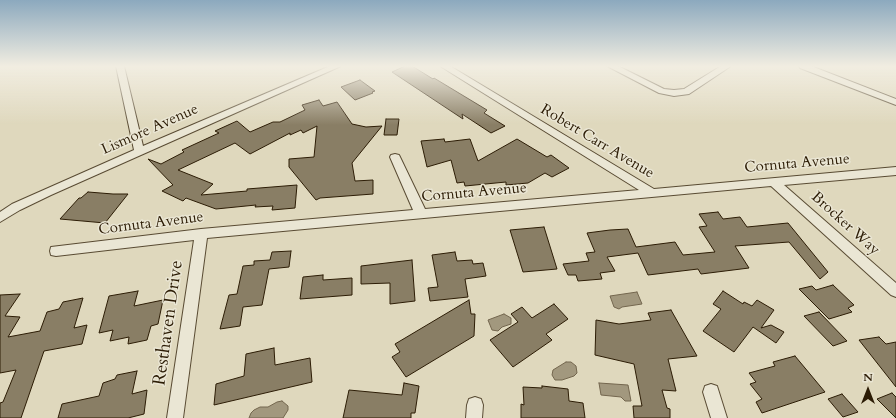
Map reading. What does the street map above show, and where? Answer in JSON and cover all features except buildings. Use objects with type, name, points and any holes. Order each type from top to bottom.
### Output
[{"type":"street","points":[[125,86],[140,151]]},
{"type":"street","name":"Lismore Avenue","points":[[0,218],[16,207],[290,86]]},
{"type":"street","name":"Robert Carr Avenue","points":[[476,86],[652,193]]},
{"type":"street","points":[[651,86],[662,91],[674,93],[686,92],[696,86]]},
{"type":"street","points":[[853,86],[896,102]]},
{"type":"street","points":[[394,157],[421,214]]},
{"type":"street","name":"Cornuta Avenue","points":[[56,251],[201,234],[896,171]]},
{"type":"street","name":"Brocker Way","points":[[773,182],[896,291]]},
{"type":"street","name":"Resthaven Drive","points":[[175,418],[201,234]]},
{"type":"street","points":[[712,392],[719,418]]},
{"type":"shaded area","points":[[637,292],[642,304],[622,307],[619,309],[614,307],[610,296]]},
{"type":"shaded area","points":[[504,314],[511,318],[511,324],[502,327],[498,331],[492,330],[488,320]]},
{"type":"shaded area","points":[[566,362],[571,362],[576,366],[577,373],[574,376],[562,380],[555,380],[552,375],[553,370]]},
{"type":"shaded area","points":[[599,383],[628,385],[631,401],[625,401],[621,397],[601,395]]},
{"type":"shaded area","points":[[282,401],[288,406],[288,410],[283,418],[249,418],[254,410],[260,407],[268,407]]}]
